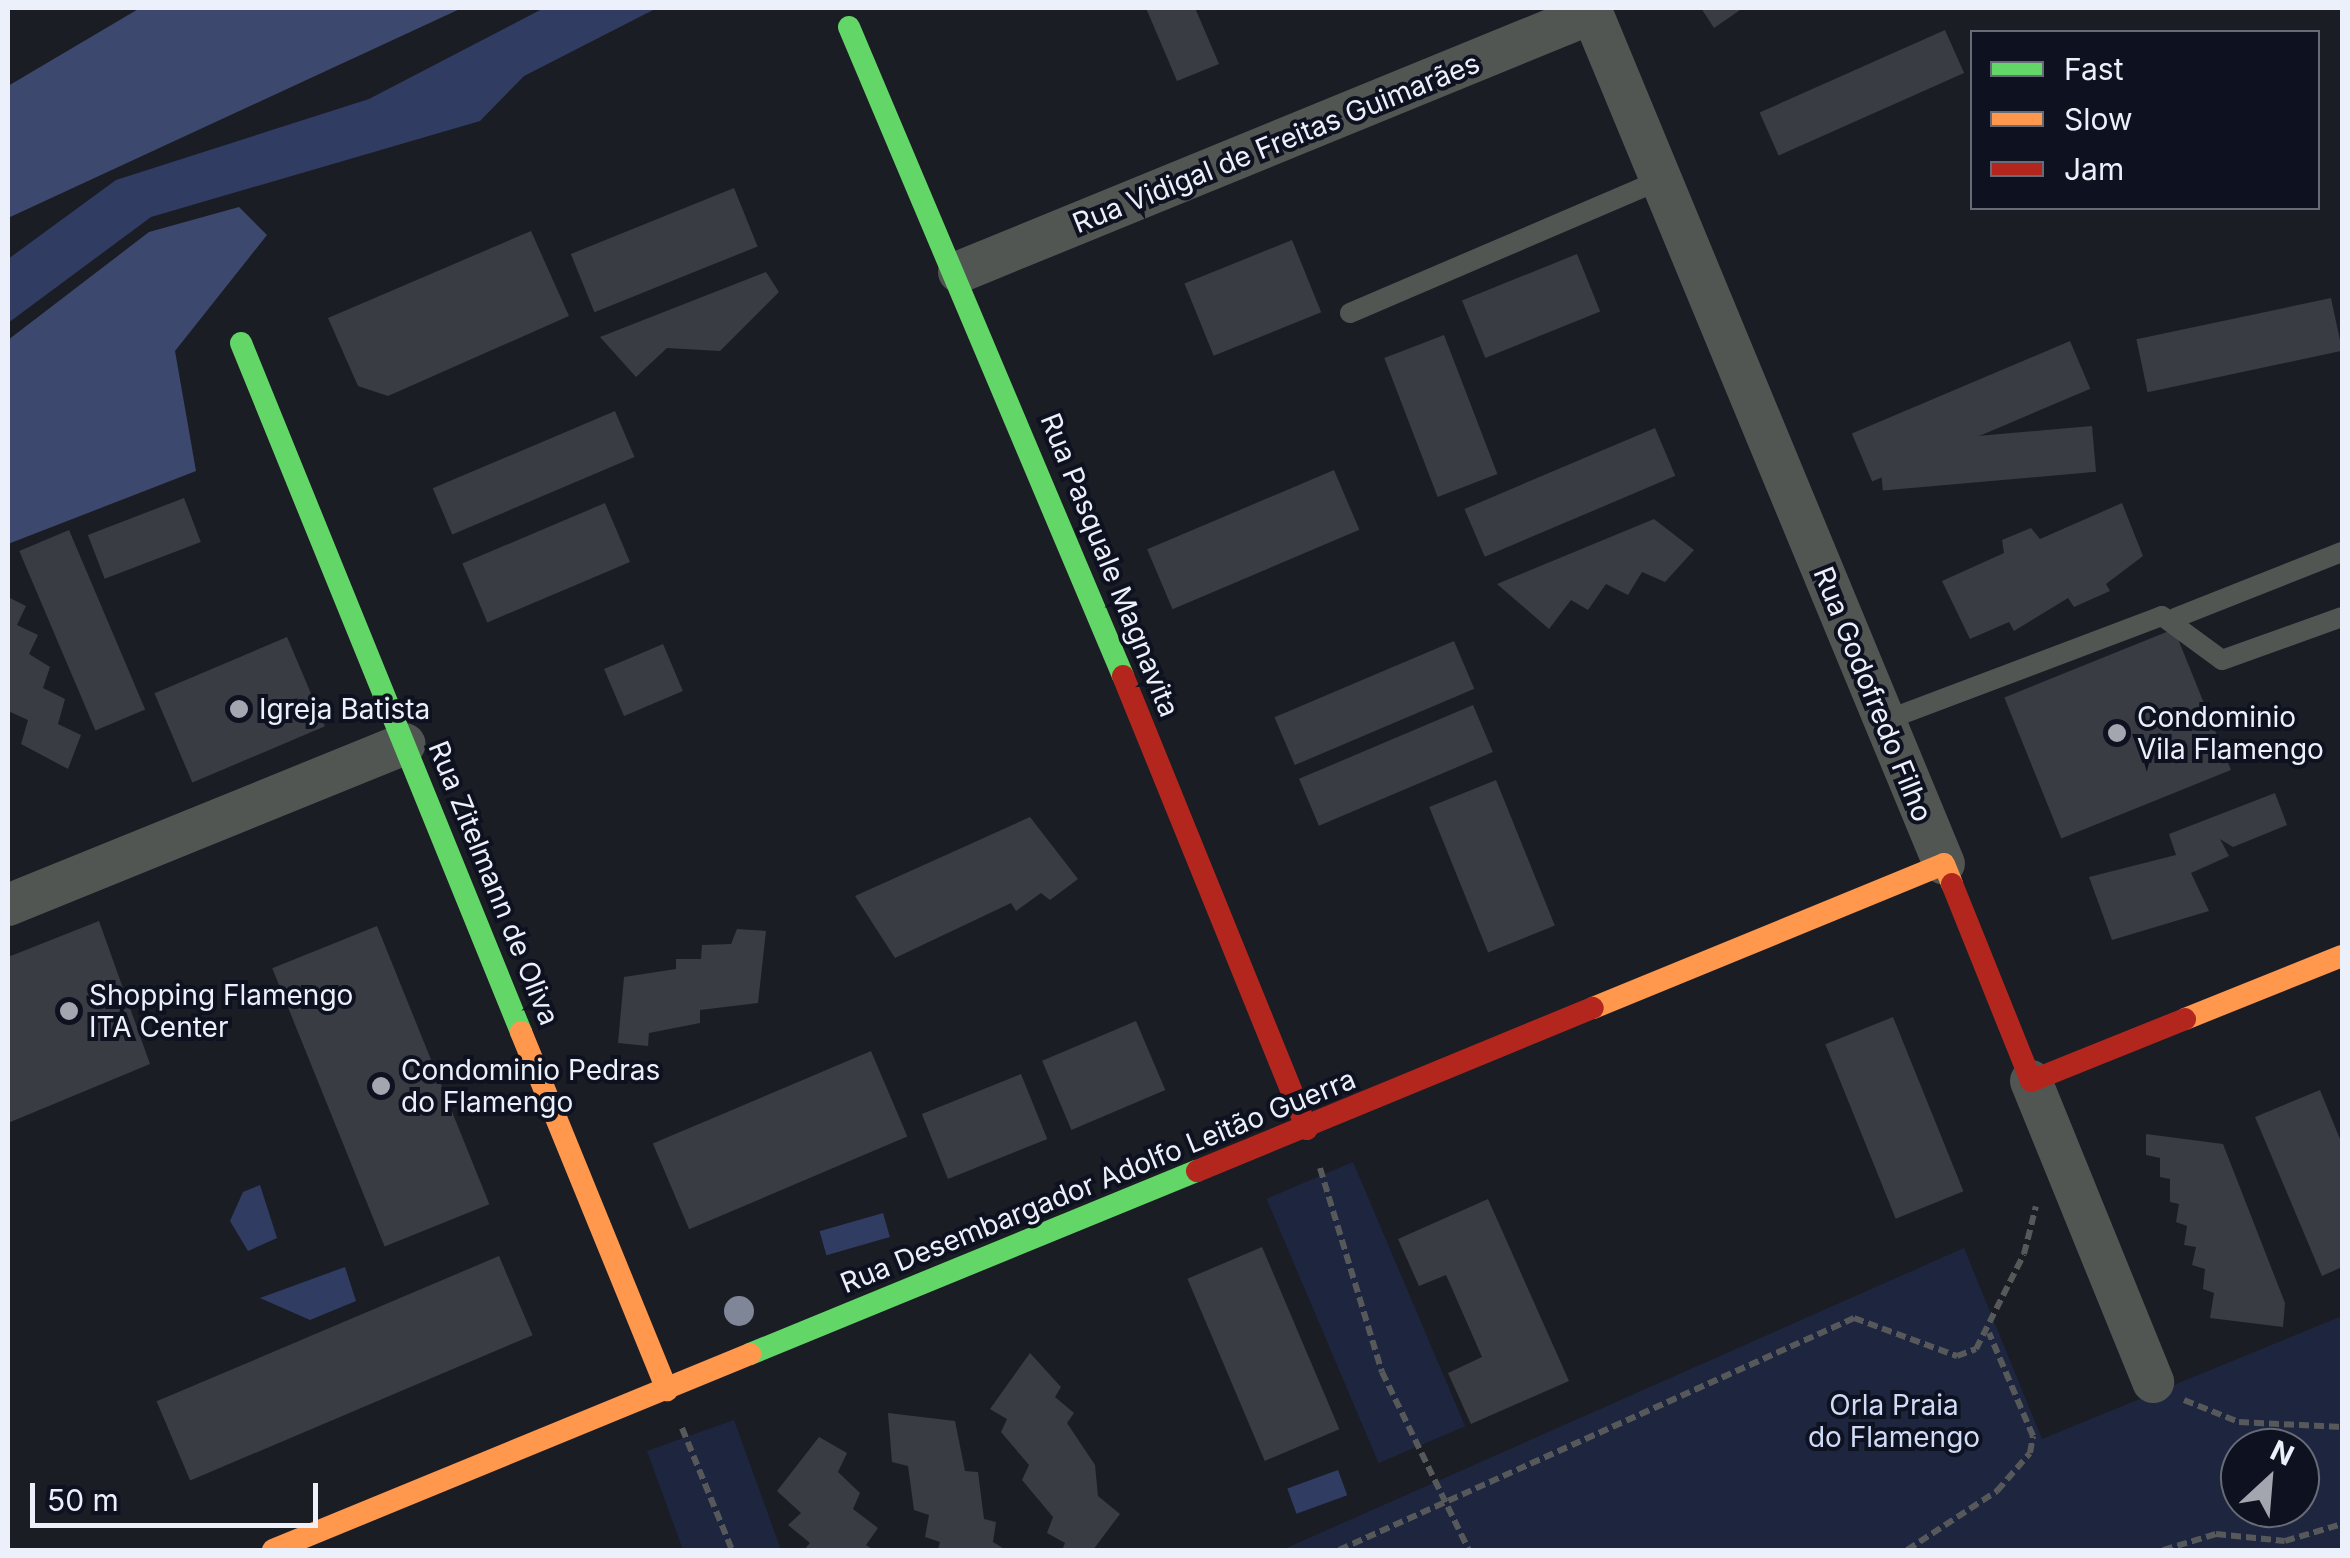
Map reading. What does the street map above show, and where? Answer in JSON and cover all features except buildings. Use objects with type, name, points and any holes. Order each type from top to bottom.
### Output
[{"type":"street","name":"Rua Godofredo Filho","points":[[1591,10],[2153,1382]]},
{"type":"street","name":"Rua Vidigal de Freitas Guimarães","points":[[959,272],[1591,10]]},
{"type":"street","name":"Rua Pasquale Magnavita","points":[[850,27],[959,272],[1307,1129]]},
{"type":"street","name":"Rua Zitelmann de Oliva","points":[[241,344],[667,1390]]},
{"type":"street","points":[[8,905],[405,744]]},
{"type":"street","name":"Rua Desembargador Adolfo Leitão Guerra","points":[[274,1550],[1307,1129],[1944,864]]},
{"type":"street","points":[[2031,1081],[2342,956]]},
{"type":"lane","points":[[1350,313],[1662,180]]},
{"type":"lane","points":[[1884,721],[2175,618],[2342,552]]},
{"type":"lane","points":[[2175,618],[2222,660],[2342,617]]},
{"type":"path","points":[[1307,1129],[1382,1372],[1469,1550]]},
{"type":"path","points":[[1339,1550],[1854,1318],[1957,1356],[1990,1333],[2036,1216],[2030,1186]]},
{"type":"path","points":[[1907,1550],[1998,1491],[2030,1454],[2032,1436],[1990,1333]]},
{"type":"path","points":[[2153,1382],[2240,1422],[2342,1427]]},
{"type":"path","points":[[667,1390],[732,1550]]},
{"type":"path","points":[[2163,1550],[2216,1534],[2284,1542],[2342,1524]]},
{"type":"green space","points":[[1353,1162],[1465,1426],[1379,1463],[1266,1199]]},
{"type":"green space","name":"Orla Praia do Flamengo","points":[[1964,1248],[2042,1439],[2342,1316],[2342,1550],[1282,1550]]},
{"type":"green space","points":[[734,1420],[781,1550],[683,1550],[647,1451]]},
{"type":"shaded area","points":[[140,8],[462,8],[8,218],[8,86]]},
{"type":"shaded area","points":[[544,8],[657,8],[524,76],[480,121],[151,217],[8,323],[8,259],[116,180],[369,99]]},
{"type":"shaded area","points":[[239,207],[267,235],[175,351],[196,471],[8,544],[8,340],[149,232]]},
{"type":"shaded area","points":[[260,1185],[277,1238],[248,1251],[230,1221],[243,1192]]},
{"type":"shaded area","points":[[883,1213],[890,1237],[826,1255],[820,1231]]},
{"type":"shaded area","points":[[345,1267],[356,1301],[310,1320],[260,1298]]},
{"type":"shaded area","points":[[1338,1470],[1347,1495],[1296,1514],[1287,1488]]},
{"type":"traffic: fast","points":[[849,27],[1123,676]]},
{"type":"traffic: fast","points":[[241,343],[521,1032]]},
{"type":"traffic: fast","points":[[750,1354],[1197,1171]]},
{"type":"traffic: slow","points":[[1593,1008],[1944,864],[1952,884]]},
{"type":"traffic: slow","points":[[2185,1019],[2342,956]]},
{"type":"traffic: slow","points":[[521,1032],[667,1390]]},
{"type":"traffic: slow","points":[[273,1550],[750,1354]]},
{"type":"traffic: jam","points":[[1123,676],[1307,1129]]},
{"type":"traffic: jam","points":[[1952,884],[2031,1081],[2185,1019]]},
{"type":"traffic: jam","points":[[1197,1171],[1593,1008]]},
{"type":"place","name":"Igreja Batista","points":[[239,709]]},
{"type":"place","name":"Condominio Vila Flamengo","points":[[2117,733]]},
{"type":"place","name":"Shopping Flamengo ITA Center","points":[[69,1011]]},
{"type":"place","name":"Condominio Pedras do Flamengo","points":[[381,1086]]}]
